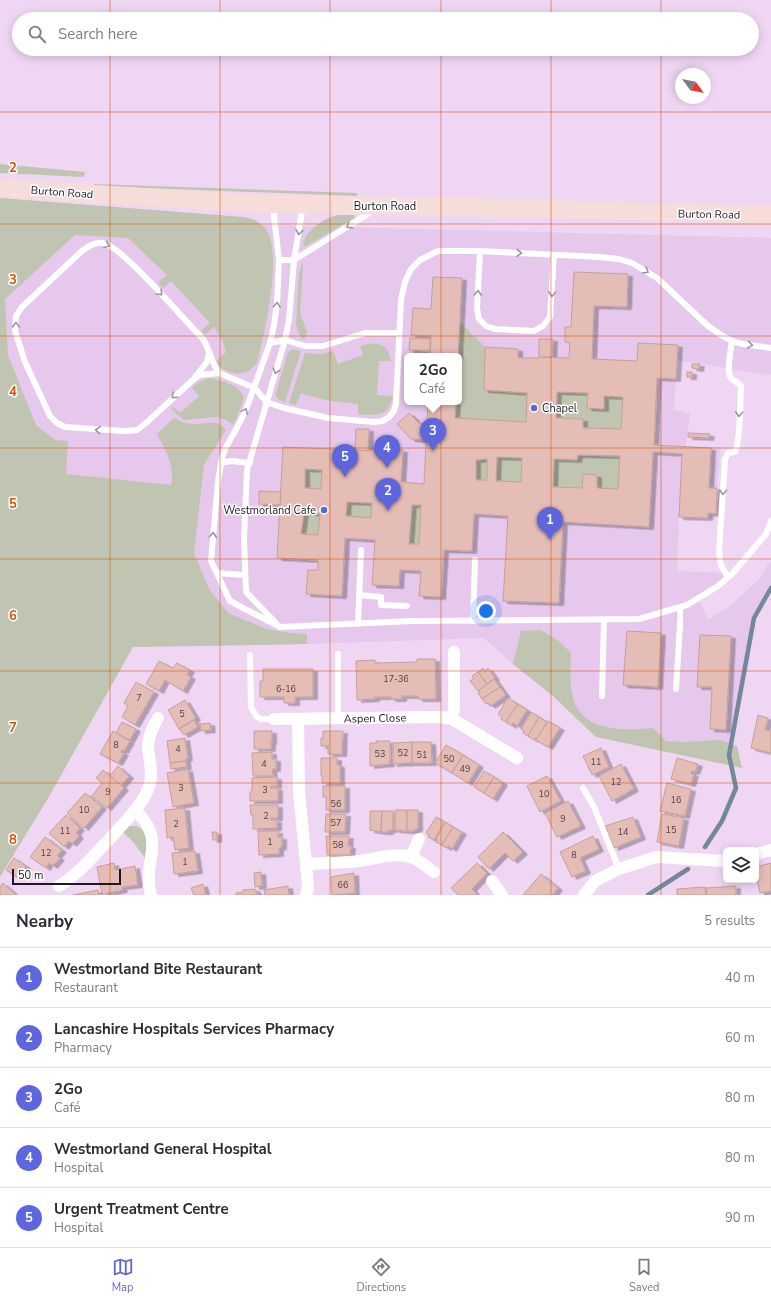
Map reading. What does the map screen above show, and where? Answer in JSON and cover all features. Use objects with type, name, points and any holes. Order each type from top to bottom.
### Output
[{"type":"main road","name":"Burton Road","points":[[0,188],[274,204],[382,205],[771,215]]},
{"type":"street","points":[[452,719],[454,708],[454,652]]},
{"type":"street","name":"Aspen Close","points":[[274,719],[298,720],[441,716],[452,719],[517,758]]},
{"type":"street","points":[[59,886],[78,872],[135,810],[147,792],[150,783],[151,769],[150,734],[158,718]]},
{"type":"street","points":[[298,720],[299,792],[308,888],[306,895]]},
{"type":"street","points":[[135,810],[148,825],[152,836],[153,847],[148,880],[151,895]]},
{"type":"street","points":[[411,858],[419,839]]},
{"type":"street","points":[[759,853],[771,850]]},
{"type":"street","points":[[306,864],[359,861],[391,856],[411,858],[434,872]]},
{"type":"street","points":[[584,895],[595,881],[619,869],[656,857],[723,861]]},
{"type":"street","points":[[492,881],[502,895]]},
{"type":"lane","points":[[274,204],[279,260],[277,303],[274,325],[270,343],[255,388],[241,420],[225,449],[218,481],[211,561],[230,601],[280,627],[412,621],[638,619],[687,605],[711,590],[733,573],[766,534],[771,521]]},
{"type":"lane","points":[[280,627],[246,592],[244,539],[247,470],[266,402],[286,340],[294,260],[303,204]]},
{"type":"lane","points":[[279,260],[294,260],[382,205]]},
{"type":"lane","points":[[209,353],[207,362],[194,379],[146,423],[136,430],[125,432],[65,427],[57,423],[50,416],[44,403],[26,362],[15,331],[16,316],[22,307],[83,250],[92,244],[102,243],[110,246],[138,270],[202,338],[209,353],[212,361],[220,373]]},
{"type":"lane","points":[[194,379],[200,376],[220,373],[255,388],[266,402],[284,408],[328,418],[383,422],[394,411],[396,403],[401,300],[405,282],[411,269],[420,260],[438,251],[480,251],[619,259],[632,263],[657,278],[708,326],[732,341],[771,348]]},
{"type":"lane","points":[[480,251],[477,308],[479,319],[486,326],[495,329],[534,331],[543,326],[550,317],[554,255]]},
{"type":"lane","points":[[270,343],[286,340],[305,346],[323,346],[365,333],[399,333]]},
{"type":"lane","points":[[728,577],[721,566],[719,552],[724,459],[728,454],[735,452],[737,447],[741,386],[738,381],[732,380],[729,374],[732,341]]},
{"type":"lane","points":[[221,463],[231,461],[250,463]]},
{"type":"lane","points":[[358,624],[362,550]]},
{"type":"lane","points":[[474,621],[475,560]]},
{"type":"lane","points":[[217,573],[245,575]]},
{"type":"lane","points":[[359,595],[382,597],[381,605],[408,606]]},
{"type":"lane","points":[[676,689],[680,607]]},
{"type":"lane","points":[[602,696],[604,620]]},
{"type":"lane","points":[[338,654],[338,719]]},
{"type":"lane","name":"Aspen Close","points":[[250,655],[250,707],[256,716],[261,719],[274,719]]},
{"type":"lane","points":[[583,788],[594,807],[619,869]]},
{"type":"shaded area","points":[[34,219],[771,238],[771,375],[677,360],[674,410],[690,414],[686,446],[720,447],[715,519],[679,517],[677,571],[733,573],[698,598],[708,619],[728,608],[758,580],[771,560],[771,588],[754,618],[729,755],[596,737],[553,696],[513,664],[484,638],[307,644],[133,647],[128,615],[117,574],[0,376],[0,284]]},
{"type":"green space","points":[[0,164],[85,172],[84,177],[0,173]]},
{"type":"green space","points":[[94,184],[357,193],[357,196],[93,186]]},
{"type":"green space","points":[[0,198],[244,217],[257,221],[263,225],[267,231],[271,243],[273,276],[268,315],[257,362],[248,371],[233,373],[221,368],[218,365],[216,361],[226,352],[222,340],[214,327],[206,334],[202,333],[202,330],[210,323],[171,281],[163,288],[158,283],[167,275],[128,238],[75,235],[5,299],[8,355],[36,425],[55,440],[68,441],[66,474],[171,485],[171,465],[157,434],[174,418],[188,423],[215,423],[223,426],[226,430],[204,465],[194,553],[209,589],[228,613],[267,629],[289,633],[307,634],[307,644],[133,647],[50,795],[0,877]]},
{"type":"green space","points":[[338,215],[354,215],[355,218],[304,247],[303,242],[313,228],[322,221]]},
{"type":"green space","points":[[302,263],[300,313],[307,331],[304,340],[299,334],[296,325],[299,274]]},
{"type":"green space","points":[[460,322],[485,347],[484,390],[527,393],[526,422],[455,418],[456,405],[462,405],[462,353],[458,353]]},
{"type":"green space","points":[[367,344],[384,346],[390,356],[391,361],[379,361],[377,395],[393,396],[391,403],[385,411],[376,415],[358,414],[358,404],[322,399],[301,393],[296,405],[289,403],[305,353],[322,354],[333,351],[338,364],[363,355],[360,346]]},
{"type":"green space","points":[[293,349],[301,351],[285,402],[277,398],[276,393],[288,352]]},
{"type":"green space","points":[[211,378],[235,387],[244,398],[234,425],[217,417],[184,420],[171,408],[173,407],[180,413],[199,396],[192,388],[193,386],[205,379]]},
{"type":"green space","points":[[557,392],[588,393],[587,408],[604,409],[604,396],[623,397],[621,429],[583,428],[583,419],[556,418]]},
{"type":"green space","points":[[578,455],[620,456],[618,489],[597,488],[597,475],[583,474],[582,488],[553,487],[554,459],[577,460]]},
{"type":"green space","points":[[497,457],[522,458],[521,482],[496,481]]},
{"type":"green space","points":[[487,459],[487,480],[476,480],[476,460]]},
{"type":"green space","points":[[305,469],[322,470],[321,489],[305,488]]},
{"type":"green space","points":[[347,502],[372,503],[371,518],[346,516]]},
{"type":"green space","points":[[412,505],[421,505],[419,544],[409,544]]},
{"type":"green space","points":[[304,512],[320,514],[318,535],[301,534]]},
{"type":"green space","points":[[541,630],[560,642],[571,653],[570,668],[572,694],[581,714],[590,721],[602,726],[619,729],[653,728],[666,741],[683,742],[720,740],[737,746],[742,768],[596,737],[553,696],[513,664],[521,631]]},
{"type":"green space","points":[[127,827],[137,827],[144,832],[147,842],[145,858],[123,832]]},
{"type":"building","points":[[574,272],[628,274],[627,307],[594,306],[592,359],[637,361],[638,343],[678,345],[676,379],[657,378],[654,445],[711,448],[709,488],[717,488],[716,514],[708,513],[708,518],[679,517],[682,454],[653,452],[649,527],[563,522],[559,603],[503,601],[508,516],[474,514],[472,551],[444,550],[441,597],[419,596],[421,571],[400,570],[399,586],[372,585],[375,540],[345,538],[342,596],[306,594],[308,570],[318,570],[318,560],[277,558],[283,447],[378,451],[378,449],[403,450],[401,482],[424,484],[428,405],[456,405],[455,418],[526,422],[527,393],[484,390],[485,347],[518,349],[518,358],[569,358],[570,343],[565,342],[565,327],[571,327]],"holes":[[[557,392],[588,393],[587,408],[604,409],[604,396],[623,397],[621,429],[583,428],[583,419],[556,418]],[[578,455],[620,456],[618,489],[597,488],[597,475],[583,474],[582,488],[553,487],[554,459],[577,460]],[[497,457],[522,458],[521,482],[496,481]],[[487,459],[487,480],[476,480],[476,460]],[[305,469],[322,470],[321,489],[305,488]],[[347,502],[372,503],[371,518],[346,516]],[[412,505],[421,505],[419,544],[409,544]],[[304,512],[320,514],[318,535],[301,534]]]},
{"type":"building","points":[[433,277],[462,278],[458,353],[430,353],[431,336],[411,335],[413,308],[431,309]]},
{"type":"building","points":[[410,338],[430,339],[430,351],[409,350]]},
{"type":"building","points":[[539,339],[553,339],[552,357],[539,357]]},
{"type":"building","points":[[692,364],[700,364],[699,369],[692,368]]},
{"type":"building","points":[[687,372],[692,372],[692,377],[687,377]]},
{"type":"building","points":[[409,413],[419,423],[427,424],[426,440],[411,439],[397,424]]},
{"type":"building","points":[[356,429],[369,429],[368,451],[355,450]]},
{"type":"building","points":[[688,433],[710,434],[709,438],[688,437]]},
{"type":"building","points":[[259,491],[281,492],[280,505],[259,504]]},
{"type":"building","points":[[627,631],[661,633],[658,687],[623,685]]},
{"type":"building","points":[[700,635],[731,636],[726,730],[710,729],[712,687],[697,687]]},
{"type":"building","points":[[417,659],[435,659],[436,699],[418,699],[418,696],[402,696],[402,699],[375,697],[375,699],[357,700],[356,661],[375,660],[375,663],[417,662]]},
{"type":"building","points":[[159,661],[173,668],[177,663],[190,670],[187,675],[191,677],[183,691],[165,680],[159,691],[146,684]]},
{"type":"building","points":[[483,668],[485,671],[488,668],[495,678],[487,684],[478,672]]},
{"type":"building","points":[[263,669],[313,669],[313,697],[295,697],[295,703],[284,703],[284,697],[260,697],[260,681],[263,681]]},
{"type":"building","points":[[478,672],[487,684],[478,691],[470,681],[474,678],[472,676]]},
{"type":"building","points":[[494,679],[500,687],[482,699],[478,693],[480,692],[479,690]]},
{"type":"building","points":[[136,682],[154,692],[135,725],[122,717],[128,706],[124,703]]},
{"type":"building","points":[[500,687],[506,695],[491,706],[488,703],[486,704],[482,699]]},
{"type":"building","points":[[508,698],[518,704],[506,722],[501,719],[502,717],[498,714]]},
{"type":"building","points":[[185,700],[196,718],[179,729],[168,710]]},
{"type":"building","points":[[518,704],[527,710],[517,726],[513,723],[512,726],[506,722]]},
{"type":"building","points":[[531,712],[539,717],[528,736],[523,733],[524,731],[521,729]]},
{"type":"building","points":[[758,715],[768,718],[765,730],[771,731],[771,753],[751,748]]},
{"type":"building","points":[[539,717],[547,722],[537,739],[535,738],[534,740],[528,736]]},
{"type":"building","points":[[194,720],[198,727],[184,735],[179,729]]},
{"type":"building","points":[[548,721],[560,728],[548,747],[536,740]]},
{"type":"building","points":[[122,722],[136,729],[130,740],[116,733]]},
{"type":"building","points":[[210,723],[211,730],[201,731],[200,724]]},
{"type":"building","points":[[113,731],[130,741],[124,751],[122,750],[121,752],[124,753],[118,763],[100,754]]},
{"type":"building","points":[[254,731],[272,731],[271,749],[254,749]]},
{"type":"building","points":[[323,731],[343,731],[342,754],[328,754],[328,746],[321,746]]},
{"type":"building","points":[[185,738],[188,758],[186,761],[170,763],[167,741]]},
{"type":"building","points":[[376,741],[390,741],[390,764],[370,766],[370,743],[377,743]]},
{"type":"building","points":[[412,742],[412,763],[393,764],[393,743]]},
{"type":"building","points":[[412,742],[431,742],[432,763],[412,763]]},
{"type":"building","points":[[446,745],[463,755],[452,773],[435,763]]},
{"type":"building","points":[[601,748],[609,767],[592,775],[583,756]]},
{"type":"building","points":[[272,752],[272,759],[276,759],[276,769],[272,769],[273,776],[253,776],[252,753]]},
{"type":"building","points":[[463,755],[479,765],[468,783],[452,773]]},
{"type":"building","points":[[321,758],[337,758],[337,765],[340,765],[340,783],[322,783]]},
{"type":"building","points":[[677,758],[698,764],[695,772],[692,771],[691,774],[694,774],[691,784],[671,779]]},
{"type":"building","points":[[186,761],[187,767],[171,769],[170,763]]},
{"type":"building","points":[[621,764],[634,789],[612,801],[599,776]]},
{"type":"building","points":[[118,766],[129,776],[121,786],[110,776]]},
{"type":"building","points":[[188,769],[194,803],[173,807],[167,773]]},
{"type":"building","points":[[103,770],[124,788],[107,808],[92,796],[102,783],[96,778]]},
{"type":"building","points":[[484,771],[494,777],[484,793],[474,787]]},
{"type":"building","points":[[547,776],[561,801],[540,812],[527,786]]},
{"type":"building","points":[[277,777],[277,786],[271,786],[271,788],[278,788],[278,801],[250,801],[252,778]]},
{"type":"building","points":[[494,777],[503,783],[493,799],[484,793]]},
{"type":"building","points":[[667,783],[691,789],[685,816],[660,811]]},
{"type":"building","points":[[323,786],[345,786],[345,810],[326,810],[326,797],[323,797]]},
{"type":"building","points":[[85,793],[102,807],[84,828],[67,813]]},
{"type":"building","points":[[568,801],[581,826],[557,837],[545,813]]},
{"type":"building","points":[[250,805],[278,805],[278,818],[271,818],[271,820],[277,820],[277,828],[253,829],[253,815],[251,815]]},
{"type":"building","points":[[185,808],[189,848],[175,850],[173,837],[167,838],[165,810]]},
{"type":"building","points":[[395,810],[407,810],[407,831],[395,830]]},
{"type":"building","points":[[407,810],[418,810],[418,829],[415,829],[415,831],[407,831]]},
{"type":"building","points":[[370,811],[382,811],[381,832],[370,830]]},
{"type":"building","points":[[382,811],[393,811],[393,830],[389,830],[389,832],[381,832]]},
{"type":"building","points":[[326,814],[346,814],[345,832],[325,832]]},
{"type":"building","points":[[662,814],[684,818],[679,846],[657,842]]},
{"type":"building","points":[[66,815],[80,828],[76,833],[79,836],[72,844],[69,841],[64,847],[49,833]]},
{"type":"building","points":[[436,817],[445,822],[434,840],[428,837],[429,835],[426,833]]},
{"type":"building","points":[[633,817],[641,837],[614,848],[605,826]]},
{"type":"building","points":[[445,822],[453,827],[442,845],[436,842],[436,839]]},
{"type":"building","points":[[453,827],[462,832],[452,849],[448,846],[447,848],[442,845]]},
{"type":"building","points":[[258,831],[278,831],[278,837],[282,837],[282,847],[279,848],[279,854],[259,855]]},
{"type":"building","points":[[212,832],[217,832],[217,840],[213,840]]},
{"type":"building","points":[[503,832],[523,852],[513,861],[505,853],[489,869],[478,857]]},
{"type":"building","points":[[326,836],[349,836],[348,846],[351,846],[350,855],[327,855]]},
{"type":"building","points":[[593,836],[599,849],[580,858],[586,871],[572,877],[560,852]]},
{"type":"building","points":[[45,837],[62,850],[57,856],[60,858],[53,866],[49,863],[46,868],[30,857]]},
{"type":"building","points":[[195,851],[198,871],[174,874],[172,853]]},
{"type":"building","points":[[14,858],[26,866],[18,878],[6,870]]},
{"type":"building","points":[[114,863],[115,870],[135,866],[138,885],[122,887],[123,890],[102,894],[97,867]]},
{"type":"building","points":[[477,863],[487,873],[472,889],[478,895],[458,895],[451,888]]},
{"type":"building","points":[[771,863],[771,891],[760,893],[758,883],[759,883],[759,866]]},
{"type":"building","points":[[261,872],[262,886],[255,887],[254,873]]},
{"type":"building","points":[[354,873],[355,893],[332,895],[331,877]]},
{"type":"building","points":[[541,874],[558,888],[553,895],[523,895]]},
{"type":"building","points":[[3,883],[16,895],[0,895],[0,887]]},
{"type":"building","points":[[203,884],[206,895],[194,895],[191,888]]},
{"type":"building","points":[[288,886],[289,895],[265,895],[264,890]]},
{"type":"building","points":[[736,886],[736,895],[707,895],[706,888]]},
{"type":"building","points":[[705,887],[706,895],[677,895],[677,889]]},
{"type":"building","points":[[255,889],[255,891],[257,891],[257,895],[236,895],[236,893],[243,892],[243,890]]},
{"type":"building","points":[[98,890],[99,895],[73,895]]},
{"type":"waterway","points":[[705,847],[722,821],[736,788],[729,755],[754,618],[771,588]]},
{"type":"waterway","points":[[648,895],[688,869]]},
{"type":"place","name":"Chapel","points":[[534,408]]},
{"type":"place","name":"2Go","points":[[433,451]]},
{"type":"place","name":"Westmorland General Hospital","points":[[387,468]]},
{"type":"place","name":"Urgent Treatment Centre","points":[[345,477]]},
{"type":"place","name":"Westmorland Cafe","points":[[324,510]]},
{"type":"place","name":"Lancashire Hospitals Services Pharmacy","points":[[388,511]]},
{"type":"place","name":"Westmorland Bite Restaurant","points":[[550,540]]}]
